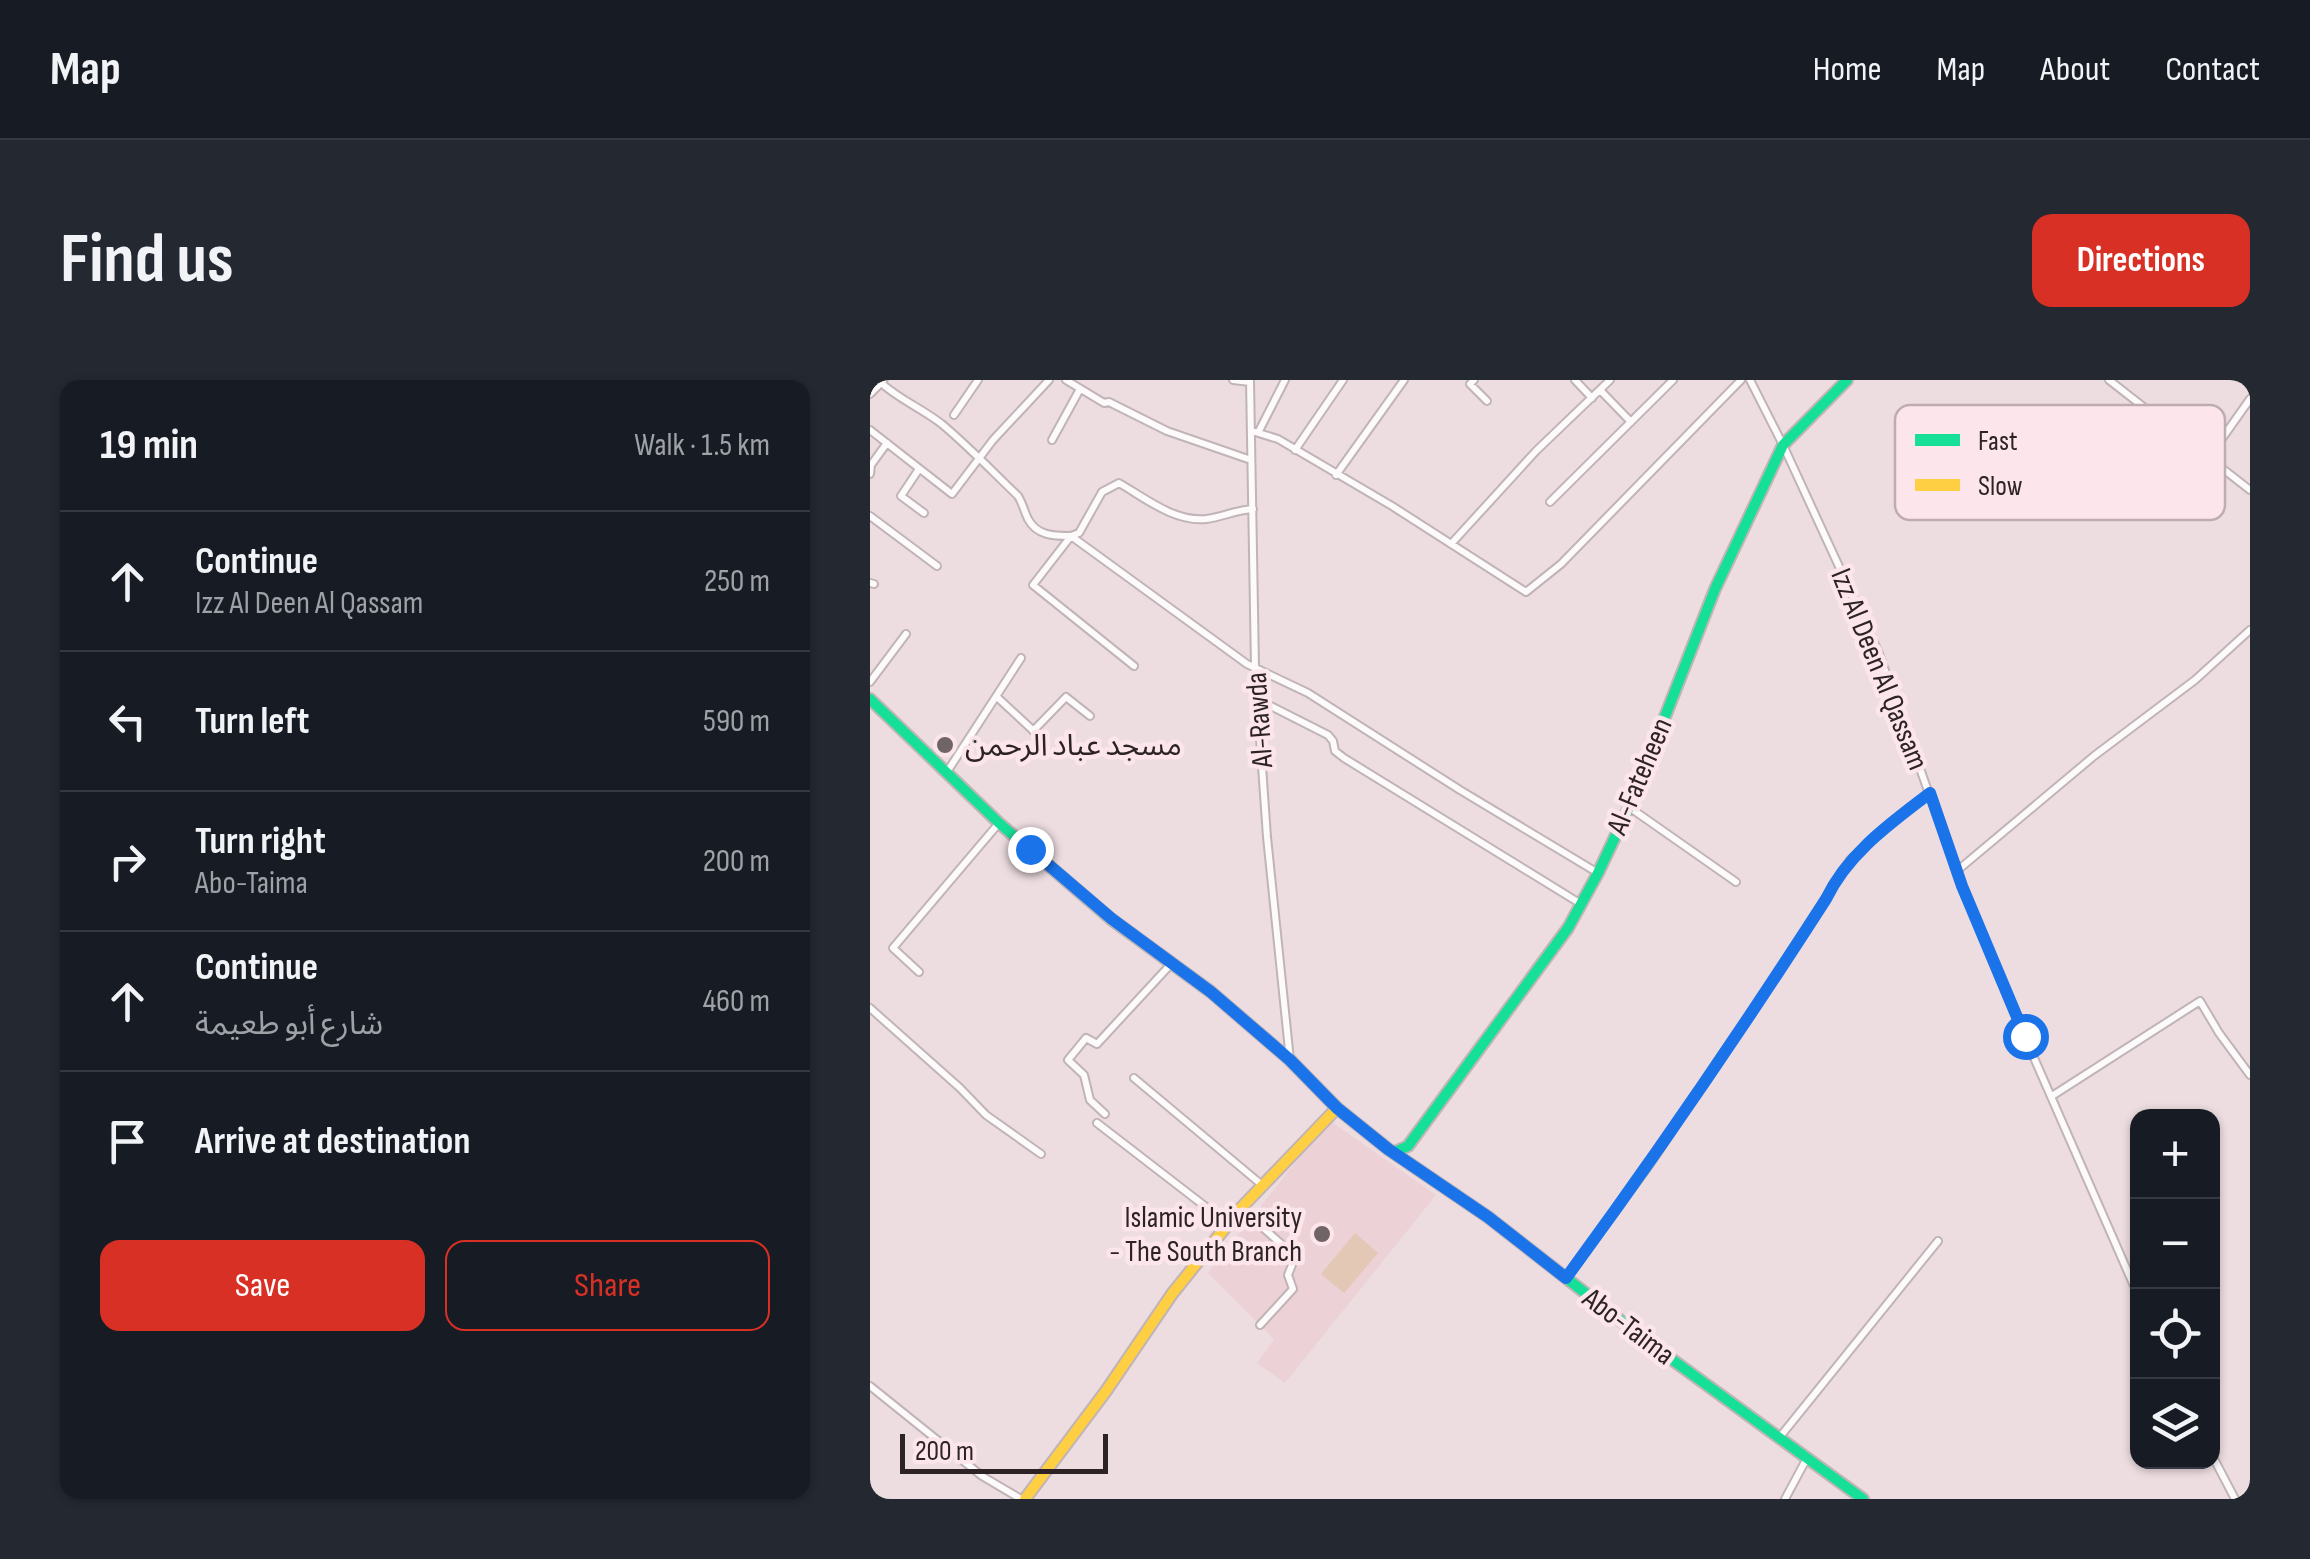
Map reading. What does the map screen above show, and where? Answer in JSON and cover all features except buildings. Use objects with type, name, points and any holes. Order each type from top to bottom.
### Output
[{"type":"street","points":[[954,415],[978,380]]},
{"type":"street","points":[[870,430],[952,494],[978,458],[1050,380]]},
{"type":"street","points":[[1066,380],[1104,403],[1167,431],[1251,460]]},
{"type":"street","points":[[1233,380],[1250,381]]},
{"type":"street","points":[[1285,380],[1255,431],[1392,506],[1526,592],[1561,564],[1741,380]]},
{"type":"street","points":[[1295,450],[1343,380]]},
{"type":"street","points":[[1336,475],[1404,380]]},
{"type":"street","points":[[1474,380],[1470,384],[1487,401]]},
{"type":"street","points":[[1575,380],[1592,398]]},
{"type":"street","points":[[1451,544],[1536,450],[1610,380]]},
{"type":"street","points":[[1550,502],[1673,380]]},
{"type":"street","name":"Izz Al Deen Al Qassam","points":[[1750,380],[1878,650],[1962,886],[2136,1289]]},
{"type":"street","name":"Al-Fateheen","points":[[1395,1152],[1408,1146],[1568,928],[1629,807],[1715,588],[1783,445],[1847,380]]},
{"type":"street","points":[[2109,380],[2141,405]]},
{"type":"street","points":[[870,394],[881,381],[893,395],[940,422],[1018,496],[1028,521],[1046,536],[1079,533],[1102,492],[1119,483],[1170,514],[1204,519],[1253,509]]},
{"type":"street","name":"Al-Rawda","points":[[1250,381],[1255,431],[1251,460],[1255,667],[1267,837],[1290,1060]]},
{"type":"street","points":[[1052,440],[1080,390]]},
{"type":"street","points":[[1600,390],[1631,422]]},
{"type":"street","points":[[2225,434],[2250,399]]},
{"type":"street","points":[[870,474],[871,465],[887,443]]},
{"type":"street","points":[[919,469],[901,496],[924,513]]},
{"type":"street","points":[[2225,470],[2250,490]]},
{"type":"street","points":[[870,516],[938,566]]},
{"type":"street","points":[[1071,536],[1033,586],[1134,666]]},
{"type":"street","points":[[1071,536],[1247,664],[1308,694],[1598,873]]},
{"type":"street","points":[[1958,870],[2094,756],[2195,680],[2250,630]]},
{"type":"street","points":[[870,682],[906,634]]},
{"type":"street","points":[[947,772],[1021,658]]},
{"type":"street","points":[[996,697],[1036,734],[1066,696],[1090,716]]},
{"type":"street","name":"Abo-Taima","points":[[870,698],[999,823],[1112,919],[1211,992],[1290,1060],[1337,1108],[1863,1499]]},
{"type":"street","points":[[1257,699],[1328,735],[1334,741],[1335,751],[1344,758],[1581,904]]},
{"type":"street","points":[[1566,1278],[1650,1164],[1840,874],[1890,823],[1930,793]]},
{"type":"street","points":[[1629,807],[1736,882]]},
{"type":"street","points":[[920,972],[893,948],[999,823]]},
{"type":"street","points":[[1105,1114],[1090,1100],[1084,1075],[1068,1060],[1086,1038],[1097,1044],[1171,964]]},
{"type":"street","points":[[2052,1096],[2200,1001],[2250,1075]]},
{"type":"street","points":[[870,1008],[986,1115],[1042,1154]]},
{"type":"street","points":[[1134,1078],[1262,1186]]},
{"type":"street","points":[[870,1386],[982,1476],[1023,1499],[1106,1391],[1172,1294],[1241,1208],[1337,1108]]},
{"type":"street","points":[[1097,1123],[1230,1225]]},
{"type":"street","points":[[1241,1208],[1288,1250],[1292,1265],[1288,1276],[1293,1289],[1260,1325]]},
{"type":"street","points":[[1779,1438],[1938,1241]]},
{"type":"street","points":[[1785,1499],[1807,1458]]},
{"type":"street","points":[[2218,1469],[2233,1498]]},
{"type":"shaded area","name":"Islamic University - The South Branch","points":[[1329,1120],[1436,1195],[1285,1383],[1257,1363],[1274,1339],[1208,1273]]},
{"type":"shaded area","points":[[1355,1233],[1378,1253],[1344,1293],[1321,1274]]},
{"type":"traffic: fast","points":[[1395,1152],[1408,1146],[1568,928],[1632,801],[1715,589],[1783,445],[1847,380]]},
{"type":"traffic: fast","points":[[870,699],[999,823],[1111,919],[1211,992],[1290,1060],[1337,1108],[1863,1499]]},
{"type":"traffic: slow","points":[[1025,1499],[1172,1294],[1241,1208],[1337,1108]]},
{"type":"place","name":"مسجد عباد الرحمن","points":[[945,745]]},
{"type":"place","name":"Islamic University - The South Branch","points":[[1322,1234]]},
{"type":"route","points":[[1030,849],[1112,919],[1211,992],[1290,1060],[1337,1108],[1388,1149],[1488,1217],[1566,1278],[1650,1164],[1850,860],[1930,793],[1962,886],[2025,1036]]}]
